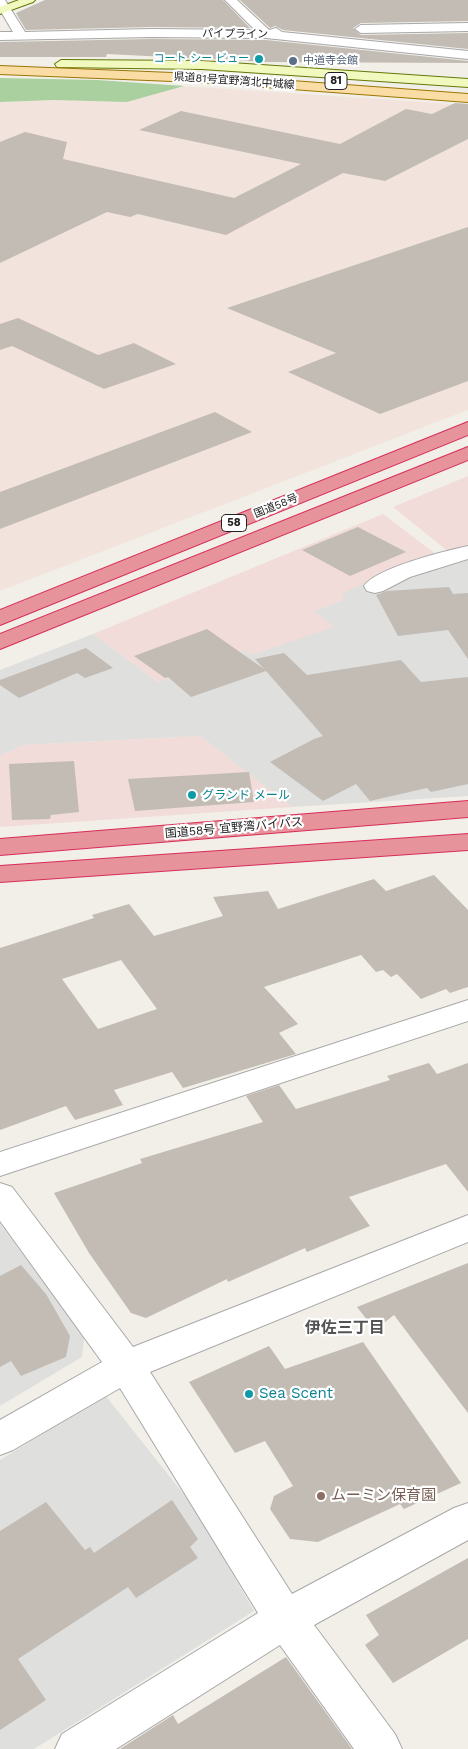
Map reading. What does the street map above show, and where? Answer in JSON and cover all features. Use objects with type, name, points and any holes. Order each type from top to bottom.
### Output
[{"type":"highway","name":"国道58号","points":[[0,618],[468,428]]},
{"type":"highway","name":"国道58号","points":[[0,642],[468,453]]},
{"type":"highway","name":"国道58号 宜野湾バイパス","points":[[0,847],[468,809]]},
{"type":"highway","points":[[0,874],[468,842]]},
{"type":"main road","name":"県道81号宜野湾北中城線","points":[[0,63],[61,64],[468,98]]},
{"type":"main road","name":"県道81号宜野湾北中城線","points":[[0,70],[201,75],[468,91]]},
{"type":"street","points":[[21,35],[2,7],[29,0]]},
{"type":"street","points":[[231,0],[266,34],[283,30],[468,27]]},
{"type":"street","name":"パイプライン","points":[[0,36],[266,34],[468,55]]},
{"type":"street","points":[[61,64],[241,67],[468,82]]},
{"type":"street","points":[[201,75],[220,67],[241,67]]},
{"type":"street","points":[[374,586],[402,572],[468,552]]},
{"type":"street","points":[[0,1164],[468,1010]]},
{"type":"street","points":[[0,1196],[126,1366],[285,1619],[380,1749]]},
{"type":"street","points":[[0,1438],[126,1366],[468,1228]]},
{"type":"street","points":[[77,1749],[285,1619],[468,1520]]},
{"type":"shaded area","points":[[184,86],[468,105],[468,410],[0,591],[0,102],[54,100],[127,102]]},
{"type":"shaded area","points":[[468,476],[468,547],[449,552],[393,507]]},
{"type":"shaded area","points":[[383,514],[437,555],[397,569],[343,593],[343,600],[314,611],[334,627],[252,655],[245,650],[158,682],[93,634]]},
{"type":"shaded area","points":[[468,556],[468,796],[292,807],[200,736],[23,745],[0,756],[0,670],[93,634],[158,682],[245,650],[333,627],[314,611],[343,600],[342,593],[362,584],[375,591],[408,575]]},
{"type":"shaded area","points":[[200,736],[292,807],[0,827],[0,756],[23,745]]},
{"type":"shaded area","points":[[0,1224],[84,1337],[82,1357],[0,1406]]},
{"type":"shaded area","points":[[105,1395],[193,1506],[254,1611],[34,1749],[0,1749],[0,1460]]},
{"type":"green space","points":[[0,78],[97,80],[184,86],[127,102],[54,100],[0,102]]},
{"type":"building","points":[[45,0],[223,0],[250,28],[151,27],[26,30],[16,13]]},
{"type":"building","points":[[240,0],[468,0],[468,21],[361,23],[353,28],[361,35],[468,33],[468,49],[283,30],[275,26],[270,28]]},
{"type":"building","points":[[151,39],[266,40],[468,61],[468,63],[269,62],[107,54],[106,57],[0,57],[0,42]]},
{"type":"building","points":[[455,103],[468,104],[468,139],[385,181],[343,173],[226,235],[138,214],[130,217],[107,212],[0,263],[0,142],[25,132],[67,142],[63,159],[234,198],[301,164],[139,130],[181,111],[340,144],[406,109],[432,114]]},
{"type":"building","points":[[468,227],[468,381],[380,414],[288,372],[336,353],[227,308]]},
{"type":"building","points":[[18,318],[98,355],[134,343],[176,364],[104,389],[12,346],[0,350],[0,324]]},
{"type":"building","points":[[215,412],[252,432],[0,529],[0,492]]},
{"type":"building","points":[[358,527],[406,552],[350,576],[302,550]]},
{"type":"building","points":[[449,587],[453,594],[468,593],[468,659],[448,630],[398,636],[376,595],[387,591]]},
{"type":"building","points":[[207,629],[264,669],[255,659],[284,653],[307,675],[401,660],[421,682],[468,677],[468,784],[431,792],[427,788],[370,801],[356,784],[323,801],[270,762],[323,736],[266,671],[191,697],[168,677],[165,678],[134,656]]},
{"type":"building","points":[[86,648],[113,668],[85,678],[77,673],[19,698],[0,685],[0,680]]},
{"type":"building","points":[[74,761],[79,812],[51,815],[50,819],[12,820],[9,764]]},
{"type":"building","name":"グランド メール","points":[[249,772],[254,802],[135,811],[128,779]]},
{"type":"building","points":[[434,875],[468,910],[468,987],[450,993],[446,989],[421,999],[397,974],[391,977],[383,970],[376,972],[361,955],[264,987],[298,1024],[279,1033],[296,1054],[183,1088],[172,1072],[114,1090],[123,1105],[75,1120],[66,1106],[0,1130],[0,948],[94,918],[92,915],[129,904],[154,936],[223,916],[213,897],[268,891],[278,909],[374,879],[386,891]],"holes":[[[121,960],[157,1009],[98,1029],[62,979]]]},
{"type":"building","points":[[429,1063],[437,1074],[468,1063],[468,1192],[446,1164],[349,1197],[370,1226],[307,1252],[305,1248],[228,1282],[227,1279],[146,1318],[131,1313],[89,1253],[54,1193],[142,1163],[140,1159],[263,1122],[246,1096],[279,1085],[296,1109],[390,1080],[387,1076]]},
{"type":"building","points":[[468,1263],[468,1413],[394,1315],[375,1330],[357,1307]]},
{"type":"building","points":[[21,1265],[46,1294],[70,1336],[66,1357],[21,1376],[11,1361],[0,1367],[0,1276]]},
{"type":"building","points":[[363,1342],[461,1483],[404,1509],[400,1504],[318,1542],[290,1539],[270,1509],[274,1496],[293,1486],[265,1441],[235,1453],[189,1382],[269,1346],[285,1369]]},
{"type":"building","points":[[172,1500],[198,1539],[190,1547],[198,1558],[136,1598],[128,1587],[18,1659],[46,1700],[0,1730],[0,1531],[46,1502],[85,1550],[90,1547],[94,1553]]},
{"type":"building","points":[[468,1558],[468,1639],[393,1683],[365,1645],[379,1635],[366,1615]]},
{"type":"building","points":[[286,1657],[352,1749],[120,1749],[173,1715],[178,1724]]},
{"type":"place","name":"コート シー ビュー","points":[[259,59]]},
{"type":"place","name":"中道寺会館","points":[[293,61]]},
{"type":"place","name":"グランド メール","points":[[192,795]]},
{"type":"place","name":"Sea Scent","points":[[249,1394]]},
{"type":"place","name":"ムーミン保育園","points":[[321,1496]]},
{"type":"district","name":"伊佐三丁目","points":[[345,1328]]}]
